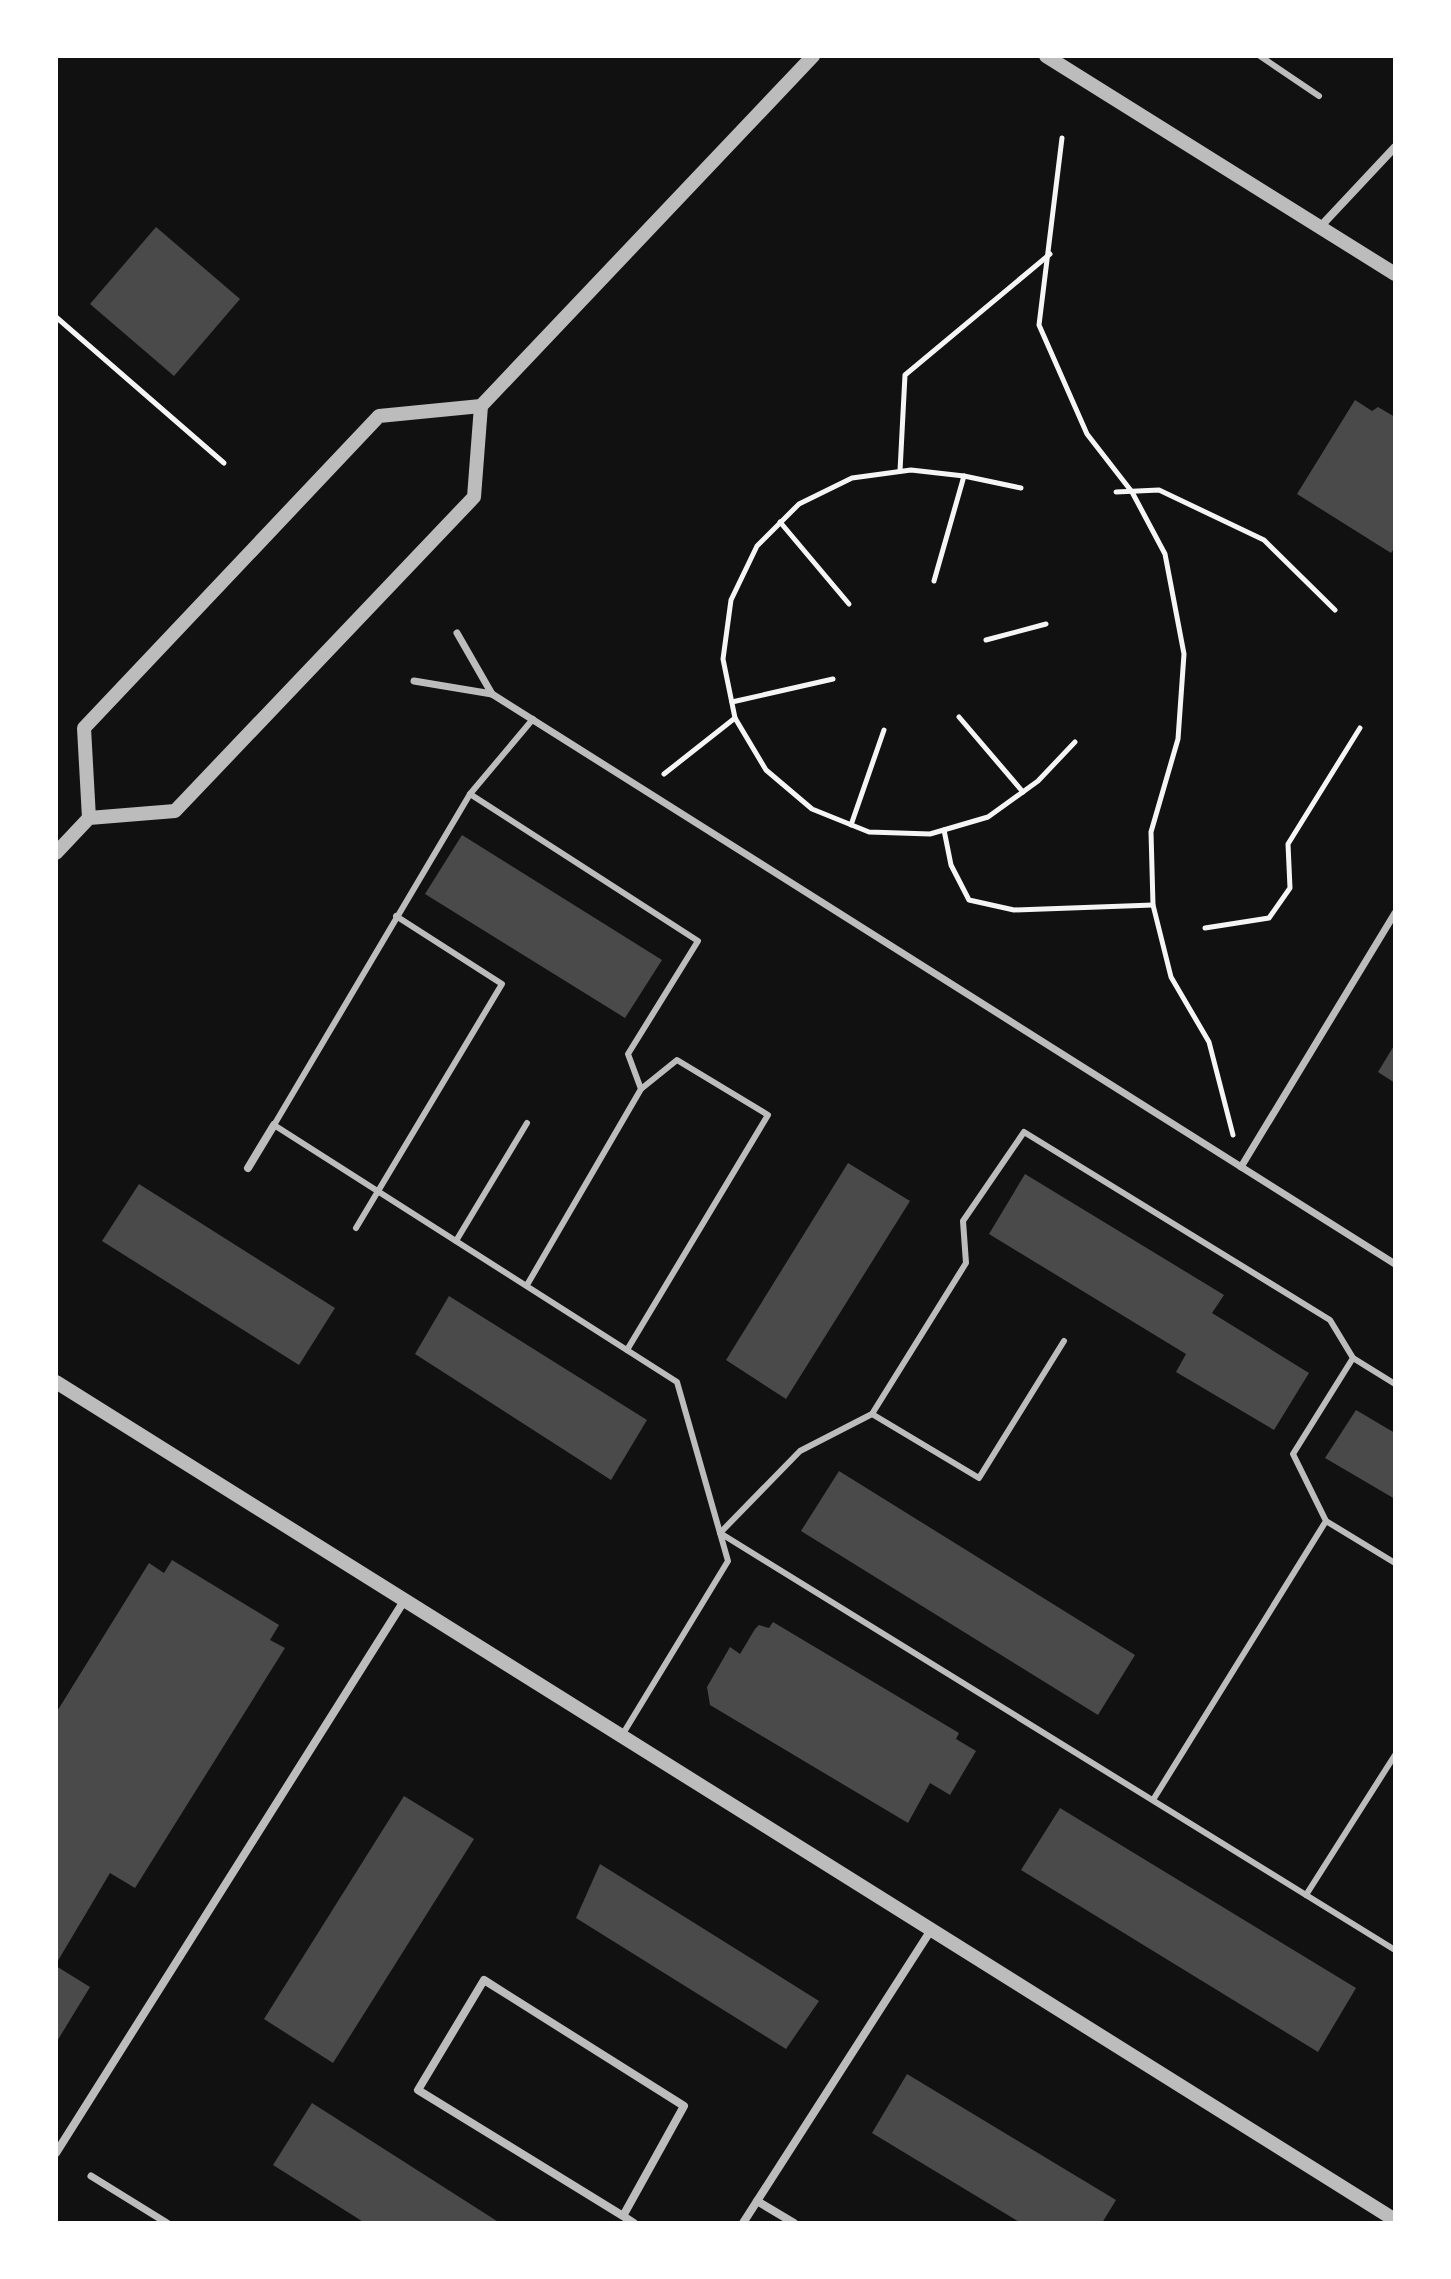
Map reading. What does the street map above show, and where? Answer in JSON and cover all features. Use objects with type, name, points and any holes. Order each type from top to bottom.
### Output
[{"type":"street","points":[[56,853],[89,818],[175,811],[474,497],[481,406],[813,56]]},
{"type":"street","points":[[1046,56],[1395,274]]},
{"type":"street","points":[[1320,227],[1395,147]]},
{"type":"street","points":[[89,818],[84,728],[379,416],[481,406]]},
{"type":"street","points":[[457,633],[492,694]]},
{"type":"street","points":[[414,681],[492,694],[1395,1264]]},
{"type":"street","points":[[1241,1167],[1395,913]]},
{"type":"street","points":[[248,1168],[274,1125]]},
{"type":"street","points":[[56,1382],[1395,2220]]},
{"type":"street","points":[[56,2153],[404,1601]]},
{"type":"street","points":[[743,2223],[931,1930]]},
{"type":"street","points":[[623,2216],[684,2106],[484,1980],[418,2090],[634,2223]]},
{"type":"street","points":[[91,2176],[167,2223]]},
{"type":"street","points":[[757,2201],[794,2223]]},
{"type":"lane","points":[[1260,56],[1319,96]]},
{"type":"lane","points":[[533,719],[470,794],[274,1125],[677,1382],[728,1561],[621,1737]]},
{"type":"lane","points":[[470,794],[698,941],[628,1054],[641,1089]]},
{"type":"lane","points":[[356,1228],[502,984],[396,916]]},
{"type":"lane","points":[[527,1285],[641,1089],[677,1060],[768,1115],[627,1350]]},
{"type":"lane","points":[[456,1241],[527,1123]]},
{"type":"lane","points":[[720,1533],[800,1451],[872,1414],[966,1263],[963,1221],[1024,1132],[1330,1320],[1353,1358],[1395,1384]]},
{"type":"lane","points":[[872,1414],[979,1478],[1064,1341]]},
{"type":"lane","points":[[1353,1358],[1293,1454],[1326,1521],[1395,1563]]},
{"type":"lane","points":[[1153,1800],[1326,1521]]},
{"type":"lane","points":[[720,1533],[1395,1950]]},
{"type":"lane","points":[[1306,1895],[1395,1755]]},
{"type":"path","points":[[1062,138],[1039,325],[1087,434],[1132,492],[1165,554],[1184,654],[1178,739],[1151,832],[1153,905],[1171,977],[1209,1042],[1225,1102]]},
{"type":"path","points":[[900,471],[905,375],[1050,254]]},
{"type":"path","points":[[56,317],[224,463]]},
{"type":"path","points":[[1021,488],[964,476],[911,470],[852,478],[799,504],[757,546],[731,600],[723,659],[735,718],[766,770],[812,809],[869,832],[930,834],[988,817],[1038,781],[1075,742]]},
{"type":"path","points":[[934,581],[964,476]]},
{"type":"path","points":[[1116,492],[1159,490],[1264,540],[1335,610]]},
{"type":"path","points":[[780,522],[849,604]]},
{"type":"path","points":[[986,640],[1046,624]]},
{"type":"path","points":[[732,702],[833,679]]},
{"type":"path","points":[[959,717],[1023,792]]},
{"type":"path","points":[[644,790],[735,718]]},
{"type":"path","points":[[1205,928],[1269,918],[1290,888],[1288,844],[1360,728]]},
{"type":"path","points":[[851,825],[884,730]]},
{"type":"path","points":[[944,830],[951,865],[969,900],[1014,910],[1153,905]]},
{"type":"building","points":[[156,227],[240,299],[174,376],[90,304]]},
{"type":"building","points":[[1355,400],[1372,411],[1378,407],[1395,417],[1395,547],[1391,553],[1297,494]]},
{"type":"building","points":[[462,835],[662,960],[625,1018],[425,894]]},
{"type":"building","points":[[1395,1044],[1395,1083],[1378,1072]]},
{"type":"building","points":[[848,1163],[910,1201],[786,1399],[726,1360]]},
{"type":"building","points":[[1025,1174],[1224,1295],[1212,1313],[1309,1373],[1274,1430],[1176,1372],[1186,1354],[989,1234]]},
{"type":"building","points":[[139,1184],[335,1308],[299,1365],[102,1241]]},
{"type":"building","points":[[449,1296],[647,1420],[611,1480],[415,1354]]},
{"type":"building","points":[[1356,1410],[1395,1433],[1395,1499],[1325,1458]]},
{"type":"building","points":[[839,1471],[1135,1655],[1098,1715],[801,1531]]},
{"type":"building","points":[[172,1560],[279,1625],[270,1640],[285,1648],[135,1888],[110,1873],[56,1964],[56,1713],[149,1563],[164,1573]]},
{"type":"building","points":[[773,1622],[959,1733],[956,1739],[976,1751],[950,1795],[930,1783],[908,1823],[710,1705],[707,1687],[730,1647],[740,1654],[759,1625],[769,1628]]},
{"type":"building","points":[[404,1796],[474,1839],[333,2063],[264,2019]]},
{"type":"building","points":[[1060,1808],[1356,1988],[1318,2052],[1021,1870]]},
{"type":"building","points":[[600,1864],[819,2001],[786,2049],[576,1918]]},
{"type":"building","points":[[56,1966],[90,1987],[56,2043]]},
{"type":"building","points":[[907,2074],[1116,2200],[1102,2223],[1021,2223],[872,2133]]},
{"type":"building","points":[[312,2103],[500,2223],[365,2223],[273,2165]]}]
